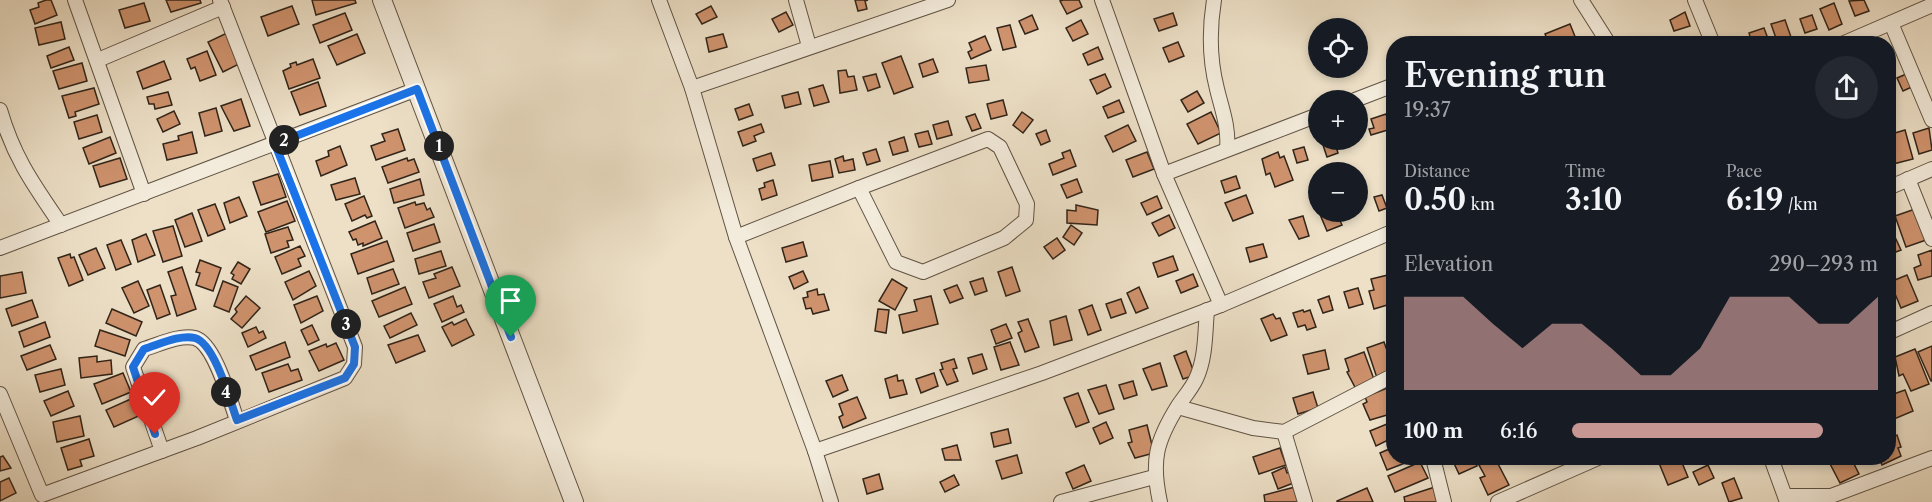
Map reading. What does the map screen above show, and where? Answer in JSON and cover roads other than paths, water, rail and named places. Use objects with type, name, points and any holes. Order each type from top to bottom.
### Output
[{"type":"street","points":[[75,0],[144,194]]},
{"type":"street","points":[[382,0],[574,502]]},
{"type":"street","points":[[659,0],[692,88],[736,237],[815,451],[831,502]]},
{"type":"street","points":[[796,0],[809,46]]},
{"type":"street","points":[[692,88],[948,0]]},
{"type":"street","points":[[1101,0],[1164,174],[1221,304]]},
{"type":"street","points":[[1214,0],[1208,36],[1215,82],[1229,133],[1227,149]]},
{"type":"street","points":[[1581,0],[1604,36]]},
{"type":"street","points":[[1695,0],[1710,36]]},
{"type":"street","points":[[0,396],[43,499],[345,378],[354,364],[355,347],[222,3],[98,60]]},
{"type":"street","points":[[1861,36],[1932,5]]},
{"type":"street","points":[[1891,23],[1932,120]]},
{"type":"street","points":[[1368,95],[1386,88]]},
{"type":"street","points":[[0,248],[417,89]]},
{"type":"street","points":[[0,110],[10,145],[22,169],[61,225]]},
{"type":"street","points":[[1164,174],[1308,119]]},
{"type":"street","points":[[736,237],[859,188],[988,139],[1000,147],[1027,204],[1026,220],[1004,238],[923,272],[896,262],[859,188]]},
{"type":"street","points":[[1896,184],[1932,169]]},
{"type":"street","points":[[1908,179],[1932,239]]},
{"type":"street","points":[[815,451],[1042,373],[1207,310],[1386,234]]},
{"type":"street","points":[[1160,502],[1154,477],[1156,453],[1162,432],[1196,379],[1202,359],[1207,310]]},
{"type":"street","points":[[1896,330],[1932,314]]},
{"type":"street","points":[[162,451],[133,367],[144,349],[184,338],[194,338],[202,342],[212,354],[237,420]]},
{"type":"street","points":[[1178,407],[1253,428],[1284,432],[1386,379]]},
{"type":"street","points":[[1284,432],[1305,502]]},
{"type":"street","points":[[1774,465],[1786,499],[1828,499],[1932,458]]},
{"type":"street","points":[[1435,465],[1444,502]]},
{"type":"street","points":[[1498,502],[1582,465]]},
{"type":"street","points":[[1061,502],[1154,477]]}]
